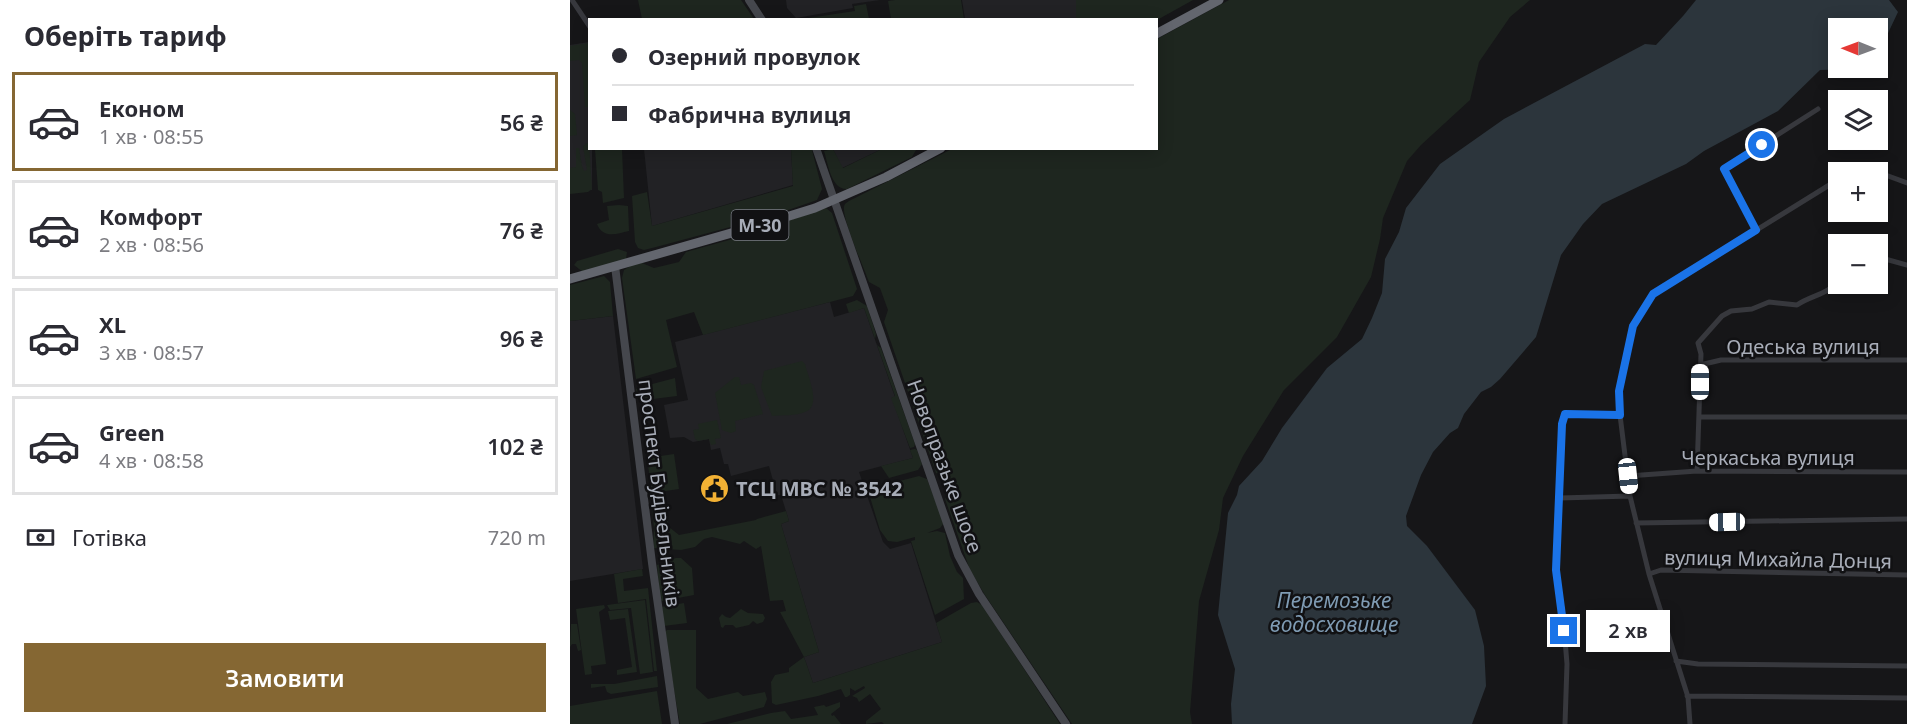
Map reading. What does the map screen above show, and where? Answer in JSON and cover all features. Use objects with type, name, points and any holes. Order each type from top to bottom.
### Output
[{"type":"highway","points":[[1158,33],[1219,0]]},
{"type":"highway","name":"М-30","points":[[570,279],[771,222],[834,201],[937,150]]},
{"type":"main road","points":[[748,0],[761,18]]},
{"type":"main road","name":"Новопразьке шосе","points":[[817,150],[958,555],[979,594],[1066,724]]},
{"type":"main road","name":"проспект Будівельників","points":[[615,266],[662,639],[675,724]]},
{"type":"street","points":[[572,0],[588,24]]},
{"type":"street","points":[[1756,230],[1724,169],[1818,109]]},
{"type":"street","points":[[1888,176],[1907,183]]},
{"type":"street","points":[[1690,724],[1687,696],[1649,574],[1630,496],[1619,391],[1633,326],[1653,294],[1828,187]]},
{"type":"street","points":[[1888,260],[1907,265]]},
{"type":"street","points":[[1697,471],[1701,354],[1698,343],[1722,316],[1731,311],[1752,309],[1769,302],[1797,305],[1828,291]]},
{"type":"street","name":"Одеська вулиця","points":[[1700,365],[1721,360],[1907,360]]},
{"type":"street","points":[[1565,724],[1567,664],[1556,570],[1562,424],[1565,414],[1620,415]]},
{"type":"street","points":[[1700,417],[1907,417]]},
{"type":"street","name":"Черкаська вулиця","points":[[1628,476],[1697,471],[1907,472]]},
{"type":"street","points":[[1560,498],[1630,496]]},
{"type":"street","points":[[1636,523],[1907,519]]},
{"type":"street","name":"вулиця Михайла Донця","points":[[1649,574],[1661,570],[1907,575]]},
{"type":"street","points":[[1676,662],[1907,666]]},
{"type":"street","points":[[1687,696],[1907,698]]},
{"type":"shaded area","points":[[638,0],[741,0],[753,18],[642,18]]},
{"type":"shaded area","points":[[786,0],[880,0],[852,4],[853,8],[796,18],[787,8]]},
{"type":"shaded area","points":[[961,0],[964,18],[891,18],[888,1]]},
{"type":"shaded area","points":[[962,0],[1076,0],[1076,18],[965,18]]},
{"type":"shaded area","points":[[1076,0],[1193,0],[1158,19],[1076,18]]},
{"type":"shaded area","points":[[1229,0],[1530,0],[1510,17],[1479,62],[1470,100],[1407,161],[1383,218],[1371,277],[1337,337],[1284,390],[1243,456],[1223,498],[1219,530],[1199,601],[1190,712],[1192,724],[1072,724],[970,570],[945,499],[950,491],[945,477],[936,473],[884,322],[888,310],[880,288],[869,282],[850,233],[844,207],[849,201],[950,150],[1158,150],[1158,38]]},
{"type":"shaded area","points":[[866,4],[869,18],[809,18],[855,11],[854,6]]},
{"type":"shaded area","points":[[588,42],[588,150],[592,150],[592,190],[570,192],[570,45]]},
{"type":"shaded area","points":[[588,43],[588,107],[585,107],[582,63],[579,60],[570,61],[570,46]]},
{"type":"shaded area","points":[[570,110],[575,114],[577,135],[570,136]]},
{"type":"shaded area","points":[[588,143],[592,189],[588,192],[570,194],[570,168],[576,167],[576,148],[579,148],[584,171],[587,170],[583,146]]},
{"type":"shaded area","points":[[595,150],[622,150],[624,198],[603,203],[602,192],[598,190]]},
{"type":"shaded area","points":[[644,150],[791,150],[793,185],[652,226]]},
{"type":"shaded area","points":[[791,150],[812,150],[822,189],[817,200],[771,216],[644,250],[638,248],[635,242],[632,196],[647,192],[652,226],[793,186]]},
{"type":"shaded area","points":[[833,150],[880,150],[842,168]]},
{"type":"shaded area","points":[[834,150],[843,168],[880,150],[916,150],[912,157],[847,189],[837,185],[834,181],[824,151]]},
{"type":"shaded area","points":[[607,206],[628,206],[629,231],[606,234],[597,224],[609,220]]},
{"type":"shaded area","points":[[826,208],[832,213],[857,289],[853,296],[703,335],[694,312],[666,320],[677,367],[636,379],[622,278],[624,270],[642,263],[654,268],[679,262],[686,252],[747,235]]},
{"type":"shaded area","points":[[618,249],[627,252],[626,259],[583,272],[574,265],[577,261]]},
{"type":"shaded area","points":[[604,276],[610,282],[613,316],[570,321],[570,285]]},
{"type":"shaded area","points":[[857,300],[867,306],[876,334],[875,339],[864,308],[849,313],[846,304]]},
{"type":"shaded area","points":[[830,302],[834,317],[864,308],[895,397],[892,398],[913,458],[859,472],[883,542],[890,549],[911,543],[942,642],[813,683],[804,657],[819,652],[781,524],[789,521],[781,495],[777,495],[769,466],[731,476],[728,464],[724,464],[720,448],[711,450],[709,439],[693,442],[684,437],[670,438],[664,405],[688,400],[675,342]]},
{"type":"shaded area","points":[[613,316],[643,569],[570,581],[570,321]]},
{"type":"shaded area","points":[[877,345],[881,348],[915,444],[914,447],[910,448],[891,398],[895,396]]},
{"type":"shaded area","points":[[802,361],[805,364],[812,391],[813,404],[805,412],[772,416],[761,387],[764,371]]},
{"type":"shaded area","points":[[735,377],[739,377],[741,385],[751,383],[754,385],[763,414],[735,421],[736,431],[731,433],[722,430],[715,393]]},
{"type":"shaded area","points":[[675,378],[677,396],[645,400],[637,394],[636,389]]},
{"type":"shaded area","points":[[717,420],[721,438],[715,439],[716,444],[711,445],[709,439],[698,441],[695,439],[693,430],[699,429],[698,424]]},
{"type":"shaded area","points":[[915,449],[922,464],[918,470],[889,478],[881,466],[913,458],[910,450]]},
{"type":"shaded area","points":[[674,454],[679,489],[652,493],[647,458]]},
{"type":"shaded area","points":[[919,476],[927,479],[944,523],[940,528],[927,533],[937,531],[945,533],[950,556],[957,572],[963,578],[964,599],[935,615],[911,541],[915,540],[915,537],[897,542],[888,541],[880,530],[870,497],[892,483]]},
{"type":"shaded area","points":[[654,500],[665,503],[669,527],[679,535],[756,520],[786,511],[789,521],[781,524],[819,652],[804,657],[780,612],[786,611],[783,600],[770,601],[761,546],[756,549],[744,541],[740,544],[712,537],[704,539],[695,547],[681,550],[653,548],[654,528],[651,502]]},
{"type":"shaded area","points":[[681,558],[692,568],[694,595],[662,601],[657,565]]},
{"type":"shaded area","points":[[642,569],[643,576],[623,579],[624,591],[648,588],[657,671],[654,671],[646,599],[618,603],[614,574]]},
{"type":"shaded area","points":[[645,600],[653,672],[640,674],[631,608],[610,610],[607,605]]},
{"type":"shaded area","points":[[977,602],[982,605],[1060,724],[884,724],[882,722],[866,724],[866,721],[881,709],[870,694],[859,702],[852,696],[865,688],[864,686],[855,691],[850,688],[850,695],[847,697],[841,689],[776,705],[772,703],[771,682],[775,675],[789,672],[789,668],[804,657],[813,683],[942,642],[936,623],[971,603]]},
{"type":"shaded area","points":[[684,603],[687,623],[664,626],[661,607]]},
{"type":"shaded area","points":[[604,605],[605,608],[599,612],[606,664],[591,666],[592,674],[585,675],[576,609]]},
{"type":"shaded area","points":[[628,609],[637,672],[617,675],[617,670],[632,667],[625,618],[610,620],[608,611]]},
{"type":"shaded area","points":[[741,609],[748,613],[763,614],[765,618],[763,622],[757,624],[753,621],[749,625],[736,628],[733,625],[721,627],[719,618],[722,614],[730,618]]},
{"type":"shaded area","points":[[571,624],[577,624],[581,650],[578,651],[576,644],[570,647]]},
{"type":"shaded area","points":[[667,630],[696,630],[696,688],[708,699],[738,692],[743,696],[765,692],[767,699],[764,707],[700,724],[680,724],[664,633]]},
{"type":"shaded area","points":[[657,676],[658,687],[611,694],[607,692],[605,686],[591,688],[591,684],[614,684]]},
{"type":"shaded area","points":[[657,691],[662,724],[570,724],[570,706]]},
{"type":"shaded area","points":[[840,702],[840,707],[831,714],[841,724],[727,724],[785,711],[791,719],[818,715],[814,707],[824,705],[826,707]]},
{"type":"water","name":"Перемозьке водосховище","points":[[1696,0],[1889,0],[1898,12],[1888,33],[1888,18],[1828,18],[1828,70],[1820,70],[1778,111],[1704,151],[1686,164],[1602,204],[1583,224],[1561,255],[1536,337],[1500,379],[1481,392],[1464,414],[1458,428],[1450,433],[1433,452],[1421,475],[1406,516],[1407,526],[1427,546],[1475,610],[1484,646],[1486,686],[1472,724],[1232,724],[1231,704],[1235,669],[1218,615],[1228,513],[1239,486],[1262,461],[1282,428],[1327,368],[1362,339],[1382,293],[1385,259],[1399,232],[1406,208],[1440,164],[1504,119],[1645,44],[1656,45]]},
{"type":"place","name":"ТСЦ МВС № 3542","points":[[715,488]]},
{"type":"route","points":[[1564,631],[1556,570],[1562,424],[1565,414],[1620,415],[1619,391],[1633,326],[1653,294],[1756,230],[1724,169],[1762,145]]}]
